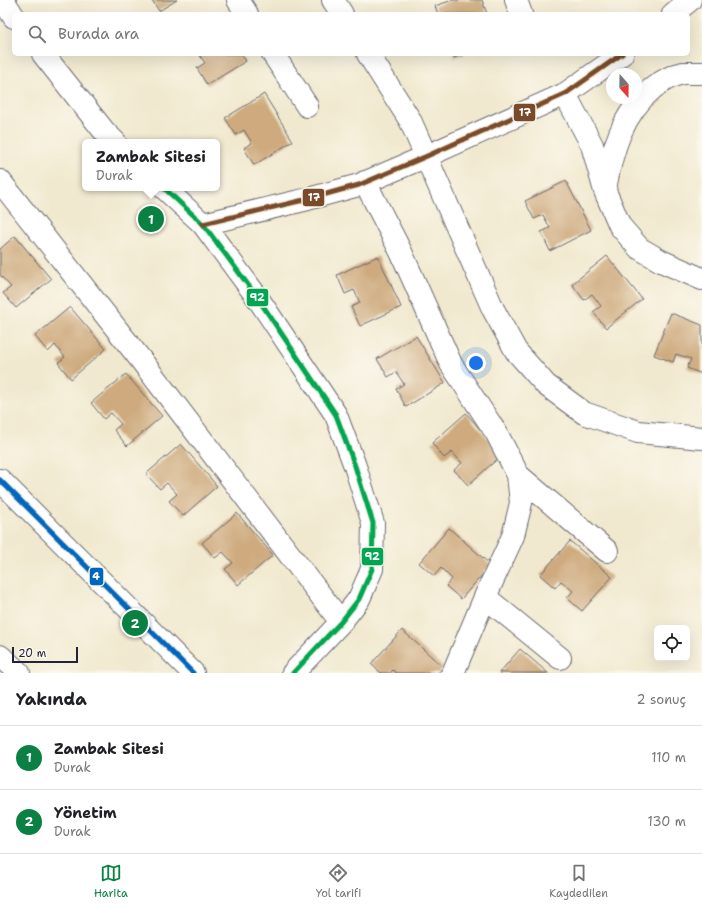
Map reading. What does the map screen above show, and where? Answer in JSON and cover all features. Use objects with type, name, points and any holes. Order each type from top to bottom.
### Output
[{"type":"street","points":[[3,0],[12,14]]},
{"type":"street","points":[[238,0],[246,12]]},
{"type":"street","points":[[333,0],[341,12]]},
{"type":"street","points":[[516,0],[520,12]]},
{"type":"street","points":[[675,12],[690,0]]},
{"type":"street","points":[[45,56],[112,139]]},
{"type":"street","points":[[274,56],[307,106]]},
{"type":"street","points":[[369,56],[410,120],[493,309],[516,351],[546,384],[584,413],[638,432],[702,438]]},
{"type":"street","points":[[203,224],[308,199],[365,182],[565,94],[619,56]]},
{"type":"street","points":[[605,191],[610,164],[628,116],[644,96],[662,81],[682,73],[702,73]]},
{"type":"street","points":[[565,94],[592,145],[605,191],[620,226],[639,248],[661,262],[702,279]]},
{"type":"street","points":[[0,181],[141,360],[341,622]]},
{"type":"street","points":[[365,182],[401,252],[451,364],[497,434],[518,475],[521,503],[513,536],[453,673]]},
{"type":"street","points":[[167,191],[203,224],[257,297],[336,415],[355,466],[373,523],[372,569],[359,599],[341,622],[292,673]]},
{"type":"street","points":[[518,475],[607,551]]},
{"type":"street","points":[[0,480],[193,673]]},
{"type":"street","points":[[485,597],[560,658]]},
{"type":"street","points":[[0,656],[19,673]]},
{"type":"building","points":[[152,0],[177,0],[159,11]]},
{"type":"building","points":[[453,0],[482,0],[486,12],[437,12],[435,6]]},
{"type":"building","points":[[200,56],[242,56],[246,61],[207,85],[197,68],[205,63]]},
{"type":"building","points":[[264,94],[293,141],[254,165],[244,148],[252,143],[244,130],[236,135],[225,118]]},
{"type":"building","points":[[566,181],[591,230],[550,251],[541,232],[550,228],[543,215],[534,219],[525,201]]},
{"type":"building","points":[[15,236],[51,279],[16,308],[3,293],[11,287],[0,275],[0,249]]},
{"type":"building","points":[[378,256],[401,307],[360,326],[351,307],[360,303],[354,290],[345,294],[337,275]]},
{"type":"building","points":[[607,256],[642,299],[606,328],[593,312],[601,306],[592,294],[584,300],[572,284]]},
{"type":"building","points":[[70,307],[106,349],[71,379],[58,363],[65,357],[55,345],[48,352],[35,336]]},
{"type":"building","points":[[671,313],[702,325],[702,374],[687,368],[691,359],[676,354],[673,362],[654,355]]},
{"type":"building","points":[[416,336],[445,383],[406,407],[396,389],[404,384],[396,372],[388,377],[377,359]]},
{"type":"building","points":[[126,374],[162,416],[127,446],[114,430],[121,424],[111,413],[104,419],[91,403]]},
{"type":"building","points":[[466,413],[502,455],[468,485],[454,470],[462,463],[452,452],[444,458],[432,443]]},
{"type":"building","points":[[181,444],[217,486],[183,516],[169,501],[177,494],[167,483],[160,489],[146,474]]},
{"type":"building","points":[[237,513],[273,555],[238,585],[225,569],[233,563],[223,552],[215,558],[202,543]]},
{"type":"building","points":[[449,528],[491,565],[461,599],[446,586],[452,579],[441,568],[434,576],[419,563]]},
{"type":"building","points":[[570,541],[612,577],[582,611],[567,598],[573,591],[561,581],[555,588],[540,575]]},
{"type":"building","points":[[402,630],[443,667],[438,673],[396,673],[393,670],[390,673],[381,673],[371,664]]},
{"type":"building","points":[[520,649],[548,673],[499,673]]},
{"type":"transit line","name":"17","points":[[203,224],[308,199],[359,185],[565,94],[619,56]]},
{"type":"transit line","name":"92","points":[[167,191],[203,224],[257,297],[336,415],[355,466],[373,523],[372,569],[359,599],[341,622],[293,673]]},
{"type":"transit line","name":"4","points":[[0,480],[193,673]]},
{"type":"place","name":"Zambak Sitesi","points":[[151,219]]},
{"type":"place","name":"Yönetim","points":[[135,623]]}]
